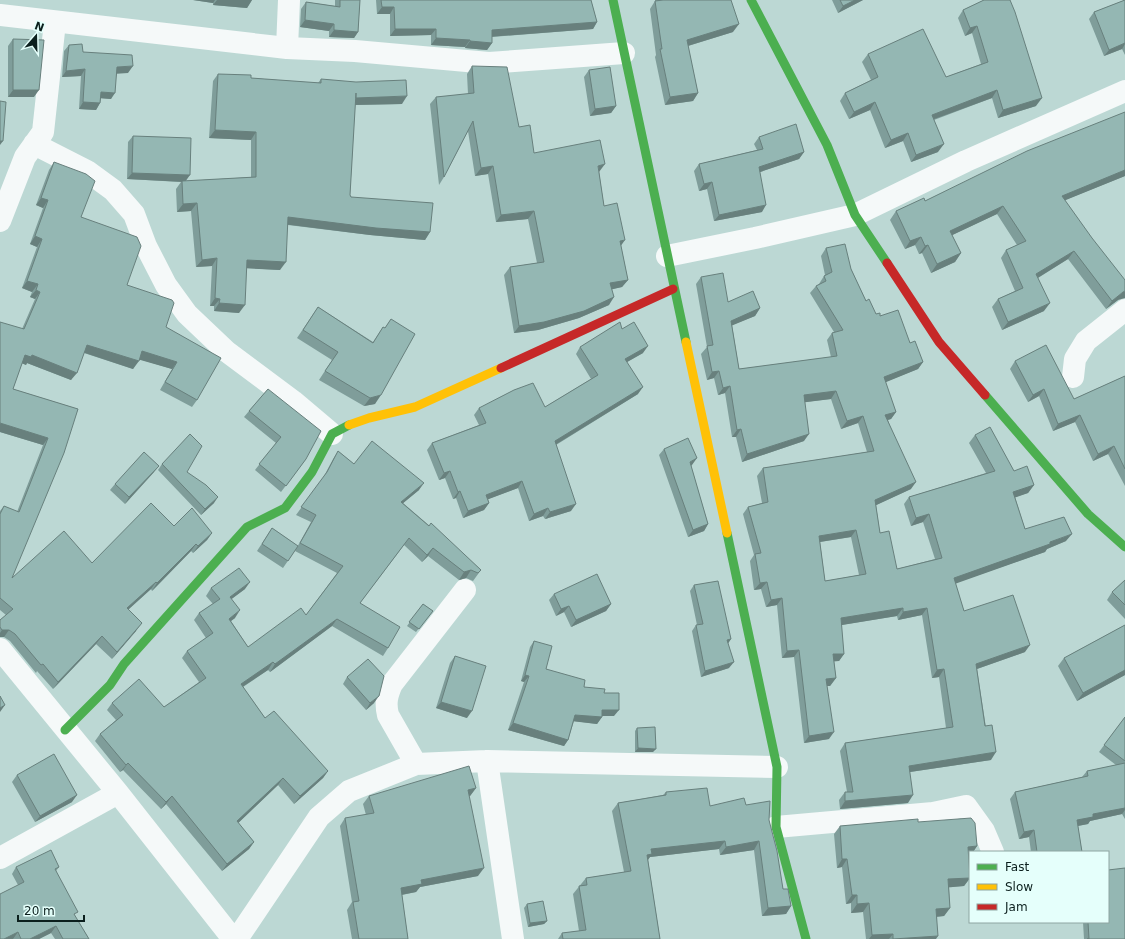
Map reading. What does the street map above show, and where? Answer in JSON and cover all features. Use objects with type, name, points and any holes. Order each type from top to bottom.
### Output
[{"type":"street","points":[[287,48],[289,0]]},
{"type":"street","points":[[613,0],[666,256],[777,767],[776,827],[806,939]]},
{"type":"street","points":[[751,0],[827,145],[855,215],[939,342],[1088,514],[1125,547]]},
{"type":"street","points":[[0,15],[287,48],[355,51],[489,63],[624,53]]},
{"type":"street","points":[[0,221],[25,158],[43,132],[55,22]]},
{"type":"street","points":[[666,256],[755,238],[855,215],[966,162],[1125,90]]},
{"type":"street","points":[[34,144],[87,171],[113,190],[134,214],[146,246],[166,285],[187,314],[226,351],[293,401],[332,434]]},
{"type":"street","points":[[65,730],[110,685],[124,664],[247,527],[285,508],[312,472],[332,434],[343,427],[369,418],[415,407],[674,289]]},
{"type":"street","points":[[1073,377],[1075,359],[1086,341],[1125,310]]},
{"type":"street","points":[[416,764],[388,715],[386,706],[387,696],[392,684],[465,590]]},
{"type":"street","points":[[0,649],[118,793],[233,939]]},
{"type":"street","points":[[237,939],[319,817],[349,791],[416,764],[487,760],[777,767]]},
{"type":"street","points":[[487,760],[513,939]]},
{"type":"street","points":[[0,858],[118,793]]},
{"type":"street","points":[[776,827],[933,813],[966,806],[984,831],[992,851]]},
{"type":"building","points":[[340,0],[360,0],[358,32],[334,30],[334,24],[305,20],[306,2],[340,7]]},
{"type":"building","points":[[381,0],[591,0],[597,22],[492,30],[492,43],[436,38],[436,29],[395,29],[394,7],[382,7]]},
{"type":"building","points":[[731,0],[739,24],[687,40],[698,93],[670,97],[660,49],[662,49],[655,1]]},
{"type":"building","points":[[840,0],[855,0],[843,6]]},
{"type":"building","points":[[984,0],[1010,0],[1042,98],[1003,110],[997,90],[932,115],[944,144],[916,155],[908,133],[891,140],[875,102],[854,112],[845,93],[878,77],[868,54],[923,29],[946,77],[988,62],[977,26],[970,28],[963,10]]},
{"type":"building","points":[[1125,0],[1125,43],[1109,50],[1094,12]]},
{"type":"building","points":[[13,39],[44,40],[39,90],[13,90]]},
{"type":"building","points":[[82,44],[83,52],[132,55],[133,66],[117,67],[115,93],[101,92],[100,103],[83,102],[85,69],[66,71],[69,45]]},
{"type":"building","points":[[472,66],[507,67],[519,127],[530,125],[534,153],[600,140],[605,164],[598,166],[604,206],[617,203],[625,240],[620,241],[628,280],[610,283],[614,297],[584,311],[544,322],[519,326],[510,267],[544,262],[534,211],[501,215],[493,166],[481,168],[473,121],[444,177],[436,97],[474,93]]},
{"type":"building","points":[[610,67],[616,106],[595,109],[589,70]]},
{"type":"building","points":[[218,74],[251,75],[251,78],[321,83],[321,79],[356,82],[406,80],[407,96],[356,98],[356,93],[350,195],[351,197],[433,203],[430,232],[376,228],[288,217],[286,262],[247,260],[245,305],[219,303],[220,299],[215,298],[217,258],[202,260],[197,203],[183,204],[182,181],[256,177],[256,132],[215,130]]},
{"type":"building","points":[[0,101],[6,102],[3,141],[0,141]]},
{"type":"building","points":[[1125,112],[1125,170],[1062,196],[1125,280],[1125,291],[1112,301],[1074,251],[1036,274],[1050,303],[1008,322],[998,299],[1023,288],[1006,250],[1026,241],[1003,206],[950,231],[961,253],[937,264],[928,245],[925,246],[921,237],[910,241],[896,211],[924,198],[925,201],[1027,151]]},
{"type":"building","points":[[796,124],[804,152],[759,167],[766,205],[719,215],[712,182],[704,184],[699,164],[763,149],[759,137]]},
{"type":"building","points":[[133,136],[191,138],[190,175],[132,173]]},
{"type":"building","points":[[54,162],[86,174],[95,181],[81,217],[137,237],[141,246],[127,285],[172,300],[174,303],[166,327],[221,358],[197,400],[165,382],[177,362],[142,351],[139,361],[87,345],[77,373],[32,355],[31,357],[25,355],[13,389],[78,409],[64,453],[12,578],[64,531],[92,563],[151,503],[174,526],[192,508],[212,533],[198,546],[196,544],[157,583],[156,582],[127,608],[142,623],[117,652],[102,636],[58,682],[43,664],[41,665],[15,634],[9,630],[2,630],[0,627],[0,620],[13,609],[0,598],[0,514],[4,506],[19,512],[48,438],[0,423],[0,322],[24,329],[40,292],[36,290],[38,284],[27,281],[42,239],[35,236],[48,200],[41,198]]},
{"type":"building","points":[[845,244],[851,269],[866,301],[869,299],[876,314],[880,313],[880,316],[898,310],[910,343],[915,341],[923,362],[884,377],[896,412],[885,415],[916,482],[875,500],[880,533],[889,531],[897,569],[942,558],[929,514],[916,518],[909,497],[995,471],[975,435],[990,427],[1014,471],[1027,466],[1034,485],[1013,492],[1025,529],[1064,517],[1072,534],[1050,542],[1050,544],[954,578],[964,611],[1013,595],[1030,645],[976,664],[985,726],[992,725],[996,752],[909,766],[913,795],[845,801],[845,792],[853,792],[845,743],[953,727],[944,669],[937,670],[927,608],[903,612],[903,608],[841,618],[844,654],[833,654],[836,678],[826,679],[834,732],[809,736],[799,650],[787,651],[782,598],[771,600],[767,582],[760,583],[755,554],[761,553],[748,507],[768,502],[763,468],[874,451],[863,416],[847,421],[836,391],[804,395],[809,434],[747,454],[741,429],[737,430],[730,386],[723,388],[719,371],[712,372],[707,346],[713,345],[701,277],[723,273],[728,302],[753,291],[760,308],[731,321],[739,369],[837,356],[832,333],[843,330],[816,286],[826,281],[824,276],[832,272],[826,248]],"holes":[[[856,530],[866,574],[825,581],[819,536]]]},
{"type":"building","points":[[318,307],[373,343],[383,327],[385,328],[391,319],[415,334],[381,395],[370,398],[325,371],[338,352],[303,330]]},
{"type":"building","points":[[620,322],[622,329],[634,322],[648,346],[625,359],[643,387],[555,441],[576,504],[550,512],[548,508],[534,514],[522,481],[486,495],[489,503],[468,511],[460,491],[458,492],[450,471],[444,473],[432,443],[486,423],[479,408],[514,390],[533,383],[545,407],[598,375],[580,347]]},
{"type":"building","points":[[1046,345],[1074,399],[1125,376],[1125,469],[1114,446],[1098,454],[1080,415],[1058,424],[1044,389],[1033,395],[1015,361]]},
{"type":"building","points":[[268,389],[321,431],[306,459],[286,486],[259,464],[281,437],[249,411]]},
{"type":"building","points":[[190,434],[202,446],[187,472],[206,485],[218,497],[205,509],[162,464]]},
{"type":"building","points":[[688,438],[697,458],[690,462],[708,524],[693,530],[664,449]]},
{"type":"building","points":[[372,441],[424,483],[401,502],[429,526],[431,523],[481,570],[478,573],[471,570],[464,572],[433,548],[427,555],[409,538],[360,603],[400,627],[388,648],[337,619],[275,664],[273,662],[241,684],[265,718],[274,711],[328,771],[300,796],[283,778],[237,821],[254,842],[227,864],[172,796],[166,802],[128,763],[126,765],[100,734],[123,715],[112,703],[139,679],[164,707],[206,678],[187,651],[213,633],[199,613],[220,599],[211,588],[239,568],[250,582],[230,597],[240,610],[229,619],[248,647],[301,608],[306,615],[343,566],[300,543],[316,515],[301,507],[327,472],[338,451],[354,464]]},
{"type":"building","points":[[144,452],[159,466],[129,497],[115,484]]},
{"type":"building","points":[[272,528],[298,546],[288,561],[262,544]]},
{"type":"building","points":[[597,574],[611,604],[576,620],[569,606],[561,609],[554,594]]},
{"type":"building","points":[[1125,580],[1125,605],[1112,592]]},
{"type":"building","points":[[718,581],[731,639],[727,640],[734,662],[705,671],[696,625],[703,624],[694,585]]},
{"type":"building","points":[[423,604],[433,611],[419,629],[409,622]]},
{"type":"building","points":[[1125,625],[1125,670],[1083,693],[1064,658]]},
{"type":"building","points":[[534,641],[552,646],[546,669],[585,680],[584,687],[605,689],[604,693],[619,693],[619,710],[602,710],[602,717],[575,715],[568,740],[513,723],[529,676],[525,675]]},
{"type":"building","points":[[455,656],[486,666],[472,711],[441,702]]},
{"type":"building","points":[[368,659],[384,676],[379,696],[370,703],[347,677]]},
{"type":"building","points":[[0,696],[5,705],[0,708]]},
{"type":"building","points":[[1125,717],[1125,761],[1104,745]]},
{"type":"building","points":[[655,727],[656,749],[638,748],[637,728]]},
{"type":"building","points":[[54,754],[77,795],[40,816],[17,775]]},
{"type":"building","points":[[1125,763],[1125,808],[1093,814],[1093,817],[1077,820],[1082,851],[1037,851],[1034,830],[1024,832],[1015,792],[1088,776],[1087,771]]},
{"type":"building","points":[[469,766],[476,788],[468,790],[484,868],[421,880],[422,884],[401,888],[408,939],[359,939],[353,902],[359,901],[345,818],[374,813],[369,796]]},
{"type":"building","points":[[707,788],[710,806],[744,798],[746,805],[770,801],[769,820],[777,851],[783,889],[788,889],[791,906],[768,908],[759,841],[726,847],[725,841],[651,849],[652,854],[647,855],[660,939],[563,939],[562,933],[586,930],[579,886],[587,885],[586,878],[631,871],[618,803],[666,795],[666,792]]},
{"type":"building","points":[[971,818],[975,823],[977,846],[968,847],[969,878],[948,879],[950,908],[936,909],[938,936],[893,939],[893,934],[872,935],[869,903],[857,904],[857,895],[852,895],[847,859],[842,859],[840,826],[918,819],[918,822]]},
{"type":"building","points":[[51,850],[59,867],[55,869],[78,912],[74,914],[89,939],[63,939],[56,926],[30,939],[21,939],[18,932],[4,939],[0,939],[0,894],[24,882],[16,867]]},
{"type":"building","points":[[1125,868],[1125,939],[1089,939],[1088,923],[1109,923],[1109,870]]},
{"type":"building","points":[[543,901],[547,921],[530,923],[527,904]]},
{"type":"traffic: fast","points":[[613,0],[686,342]]},
{"type":"traffic: fast","points":[[751,0],[827,145],[855,215],[887,263]]},
{"type":"traffic: fast","points":[[985,395],[1088,514],[1125,547]]},
{"type":"traffic: fast","points":[[65,730],[110,685],[124,664],[247,527],[285,508],[312,472],[332,434],[349,425]]},
{"type":"traffic: fast","points":[[727,533],[777,767],[776,827],[806,939]]},
{"type":"traffic: slow","points":[[686,342],[727,533]]},
{"type":"traffic: slow","points":[[349,425],[369,418],[415,407],[501,368]]},
{"type":"traffic: jam","points":[[887,263],[939,342],[985,395]]},
{"type":"traffic: jam","points":[[501,368],[673,289]]}]
